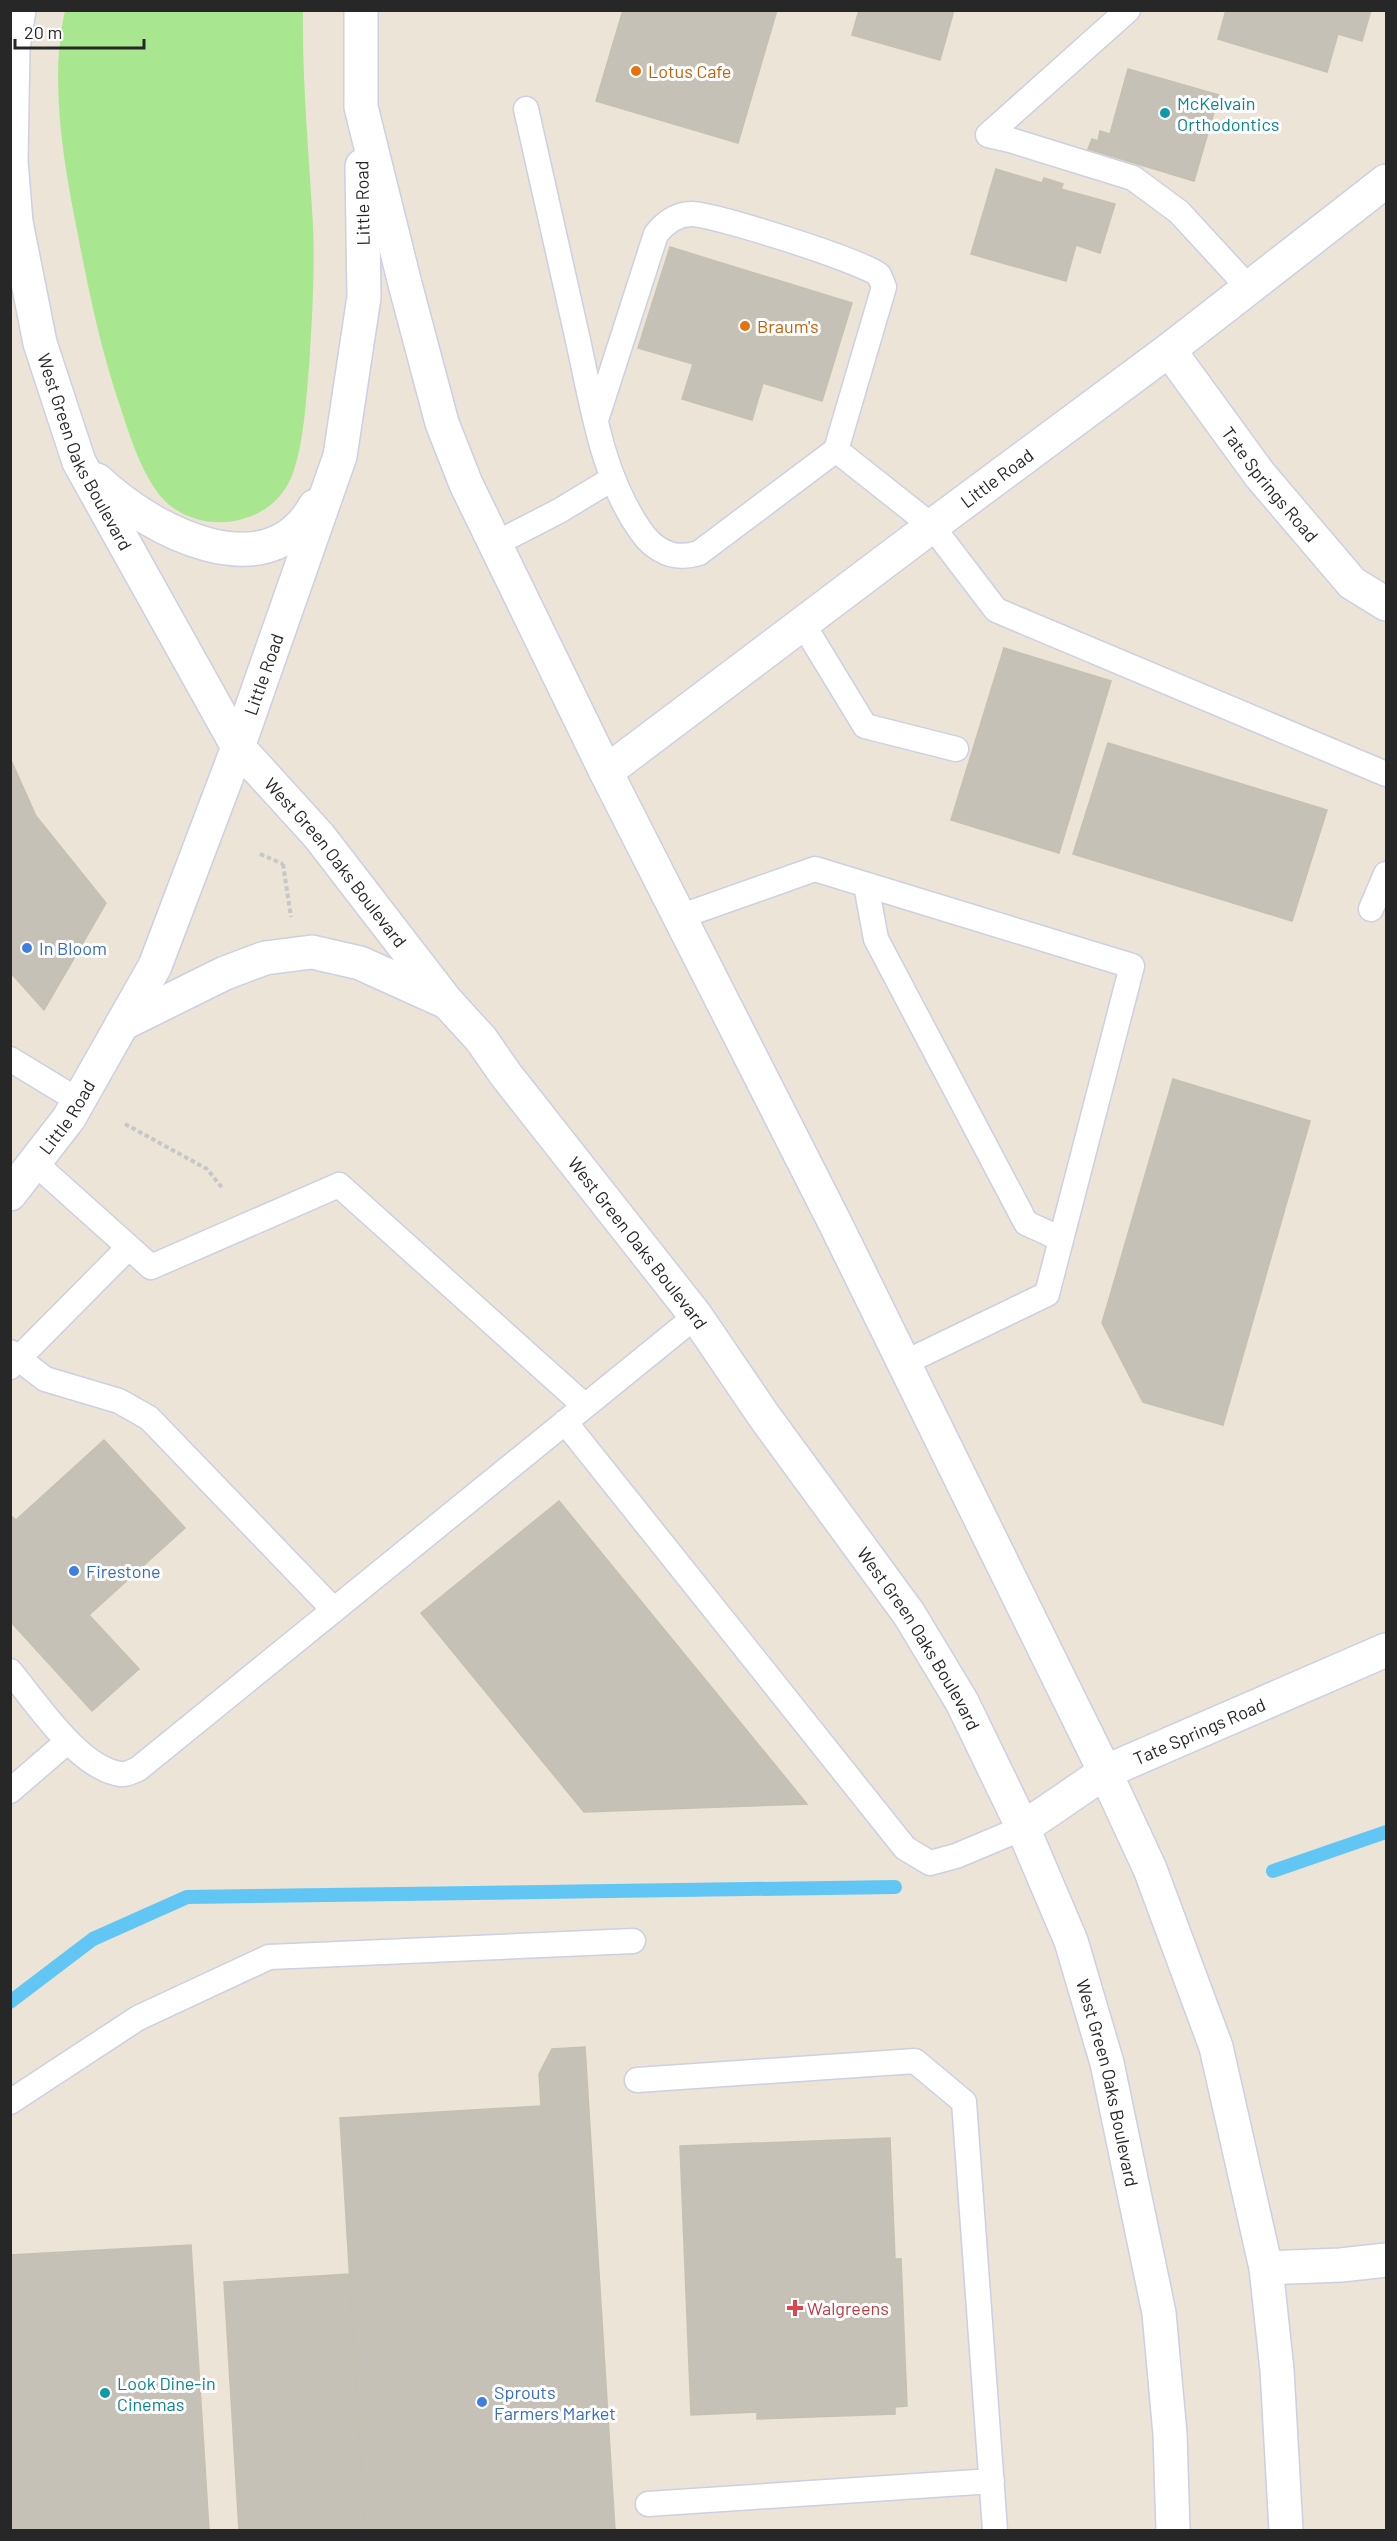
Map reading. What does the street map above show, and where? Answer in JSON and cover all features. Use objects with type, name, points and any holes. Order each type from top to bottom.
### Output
[{"type":"main road","name":"West Green Oaks Boulevard","points":[[19,10],[13,48],[11,161],[16,222],[40,343],[79,462],[238,747],[319,836],[447,1002],[481,1039],[506,1075],[696,1316],[764,1416],[909,1614],[962,1702],[1023,1828],[1071,1941],[1107,2063],[1159,2313],[1170,2434],[1173,2530]]},
{"type":"main road","points":[[361,10],[361,107],[442,423],[466,484],[606,772],[904,1362],[1105,1772],[1150,1869],[1216,2047],[1266,2268],[1277,2370],[1286,2530]]},
{"type":"main road","name":"Little Road","points":[[10,1194],[79,1101],[155,966],[238,747],[340,456],[364,297],[361,107]]},
{"type":"main road","name":"Little Road","points":[[606,772],[1169,350],[1386,181]]},
{"type":"main road","name":"Tate Springs Road","points":[[1169,350],[1260,475],[1352,583],[1386,604]]},
{"type":"main road","points":[[79,462],[122,503],[146,518],[201,544],[232,548],[272,545],[286,540],[296,532],[313,510],[340,456]]},
{"type":"main road","points":[[122,1024],[225,973],[265,958],[312,952],[360,963],[447,1002]]},
{"type":"main road","name":"Tate Springs Road","points":[[1023,1828],[1105,1772],[1386,1650]]},
{"type":"main road","points":[[1266,2268],[1341,2265],[1386,2260]]},
{"type":"lane","points":[[1128,10],[988,135],[1132,178],[1179,212],[1249,288]]},
{"type":"lane","points":[[525,109],[596,420],[612,479],[646,538],[662,551],[689,556],[707,547],[836,450],[884,287],[879,275],[872,269],[856,263],[747,228],[694,214],[682,215],[670,221],[656,234],[596,420]]},
{"type":"lane","points":[[836,450],[932,526],[996,610],[1386,774]]},
{"type":"lane","points":[[495,544],[559,511],[612,479]]},
{"type":"lane","points":[[803,624],[865,726],[956,749]]},
{"type":"lane","points":[[679,917],[815,869],[1132,966],[1047,1294],[904,1362]]},
{"type":"lane","points":[[1371,909],[1386,874]]},
{"type":"lane","points":[[866,885],[876,939],[1026,1223],[1061,1239]]},
{"type":"lane","points":[[10,1059],[79,1101]]},
{"type":"lane","points":[[35,1163],[151,1266],[339,1185],[585,1406]]},
{"type":"lane","points":[[129,1247],[13,1359],[45,1379],[119,1401],[149,1418],[334,1610]]},
{"type":"lane","points":[[10,1671],[79,1753],[98,1767],[123,1775],[138,1769],[696,1316]]},
{"type":"lane","points":[[565,1422],[905,1848],[930,1863],[956,1856],[1023,1828]]},
{"type":"lane","points":[[10,1791],[68,1741]]},
{"type":"lane","points":[[10,2102],[138,2018],[269,1958],[633,1941]]},
{"type":"lane","points":[[637,2080],[915,2061],[964,2102],[995,2530]]},
{"type":"lane","points":[[648,2504],[992,2481]]},
{"type":"path","points":[[260,854],[283,864]]},
{"type":"path","points":[[283,864],[288,861]]},
{"type":"path","points":[[283,864],[292,924]]},
{"type":"path","points":[[125,1124],[207,1169],[223,1189]]},
{"type":"green space","points":[[65,11],[303,11],[314,261],[306,407],[300,448],[289,483],[270,505],[244,519],[224,522],[205,521],[186,515],[169,505],[148,477],[132,442],[113,385],[96,321],[68,180],[58,95],[60,38]]},
{"type":"building","points":[[623,10],[777,10],[738,143],[596,101]]},
{"type":"building","points":[[859,10],[954,10],[940,60],[852,35]]},
{"type":"building","points":[[1226,10],[1371,10],[1362,41],[1338,34],[1327,72],[1218,39]]},
{"type":"building","name":"McKelvain Orthodontics","points":[[1128,69],[1219,95],[1194,181],[1088,149],[1092,139],[1098,141],[1100,131],[1110,134]]},
{"type":"building","points":[[996,169],[1042,183],[1044,178],[1063,184],[1061,189],[1115,204],[1100,253],[1076,245],[1066,281],[971,254]]},
{"type":"building","name":"Braum's","points":[[670,247],[852,303],[822,401],[763,383],[752,420],[682,399],[693,364],[638,348]]},
{"type":"building","points":[[1004,648],[1111,681],[1059,853],[951,820]]},
{"type":"building","points":[[1108,743],[1327,810],[1292,921],[1073,854]]},
{"type":"building","points":[[10,758],[36,816],[106,903],[44,1010],[10,972]]},
{"type":"building","points":[[1173,1079],[1310,1121],[1223,1425],[1143,1402],[1102,1323]]},
{"type":"building","name":"Firestone","points":[[104,1440],[185,1528],[89,1615],[139,1669],[92,1711],[10,1621],[10,1515],[16,1520]]},
{"type":"building","points":[[559,1501],[807,1804],[584,1812],[421,1613]]},
{"type":"building","name":"Sprouts Farmers Market","points":[[585,2047],[615,2530],[365,2530],[340,2118],[541,2106],[539,2074],[552,2049]]},
{"type":"building","name":"Walgreens","points":[[890,2138],[895,2259],[901,2259],[907,2406],[895,2407],[895,2414],[757,2419],[757,2412],[691,2415],[680,2146]]},
{"type":"building","name":"Look Dine-in Cinemas","points":[[191,2245],[209,2530],[10,2530],[10,2255]]},
{"type":"building","points":[[349,2274],[365,2530],[239,2530],[224,2282]]},
{"type":"waterway","points":[[1273,1871],[1386,1832]]},
{"type":"waterway","points":[[10,2002],[93,1939],[187,1897],[895,1887]]},
{"type":"place","name":"Lotus Cafe","points":[[636,71]]},
{"type":"place","name":"McKelvain Orthodontics","points":[[1165,113]]},
{"type":"place","name":"Braum's","points":[[745,326]]},
{"type":"place","name":"In Bloom","points":[[27,948]]},
{"type":"place","name":"Firestone","points":[[74,1571]]},
{"type":"place","name":"Walgreens","points":[[795,2308]]},
{"type":"place","name":"Look Dine-in Cinemas","points":[[105,2393]]},
{"type":"place","name":"Sprouts Farmers Market","points":[[482,2402]]}]
